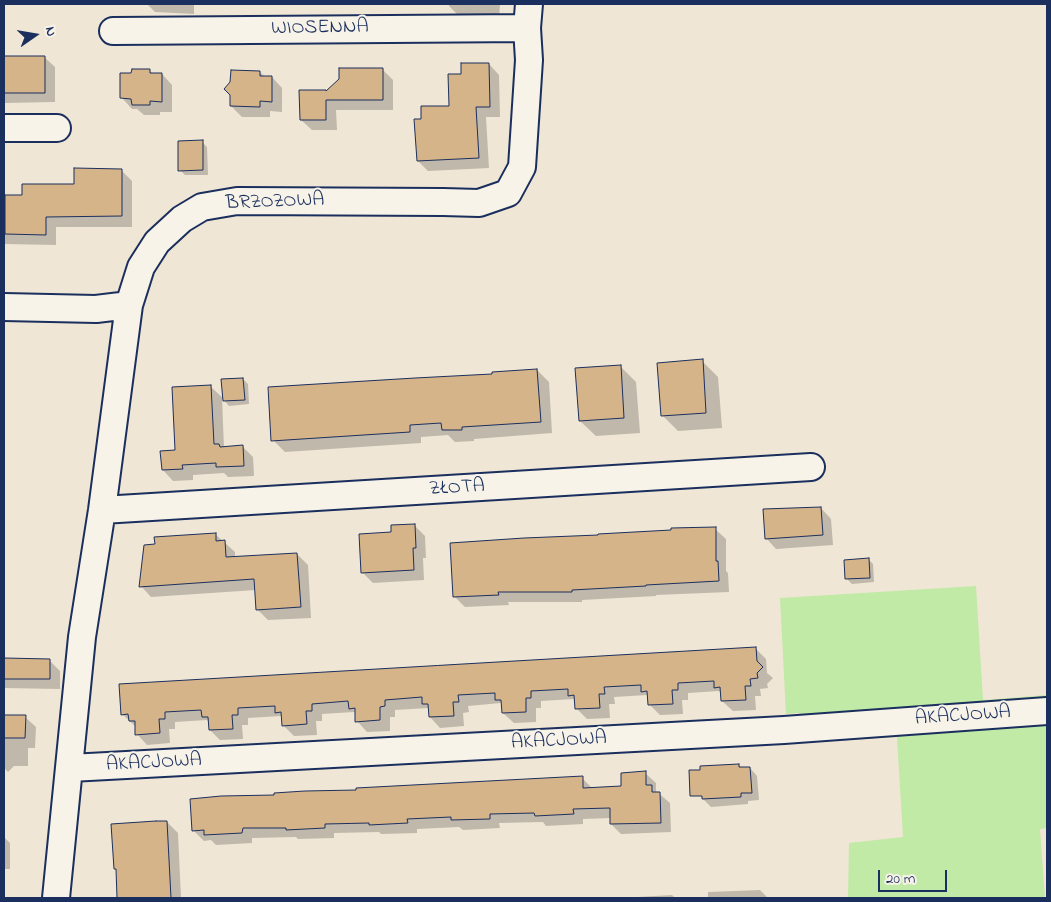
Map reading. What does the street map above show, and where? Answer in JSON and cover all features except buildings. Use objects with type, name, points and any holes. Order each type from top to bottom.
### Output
[{"type":"street","name":"WIOSENNA","points":[[113,31],[528,16],[529,60],[522,167],[508,193]]},
{"type":"street","points":[[4,128],[57,128]]},
{"type":"street","name":"BRZOZOWA","points":[[129,305],[141,267],[157,242],[182,219],[202,207],[238,201],[479,203],[508,193]]},
{"type":"street","points":[[4,307],[96,309],[129,305],[102,510],[82,637],[56,898]]},
{"type":"street","name":"ZŁOTA","points":[[102,510],[811,467]]},
{"type":"street","name":"AKACJOWA","points":[[70,768],[774,730],[1047,711]]},
{"type":"green space","points":[[976,586],[983,700],[1047,695],[1047,828],[1040,829],[1045,898],[848,898],[849,843],[903,837],[897,737],[802,742],[799,713],[786,714],[780,598]]}]
